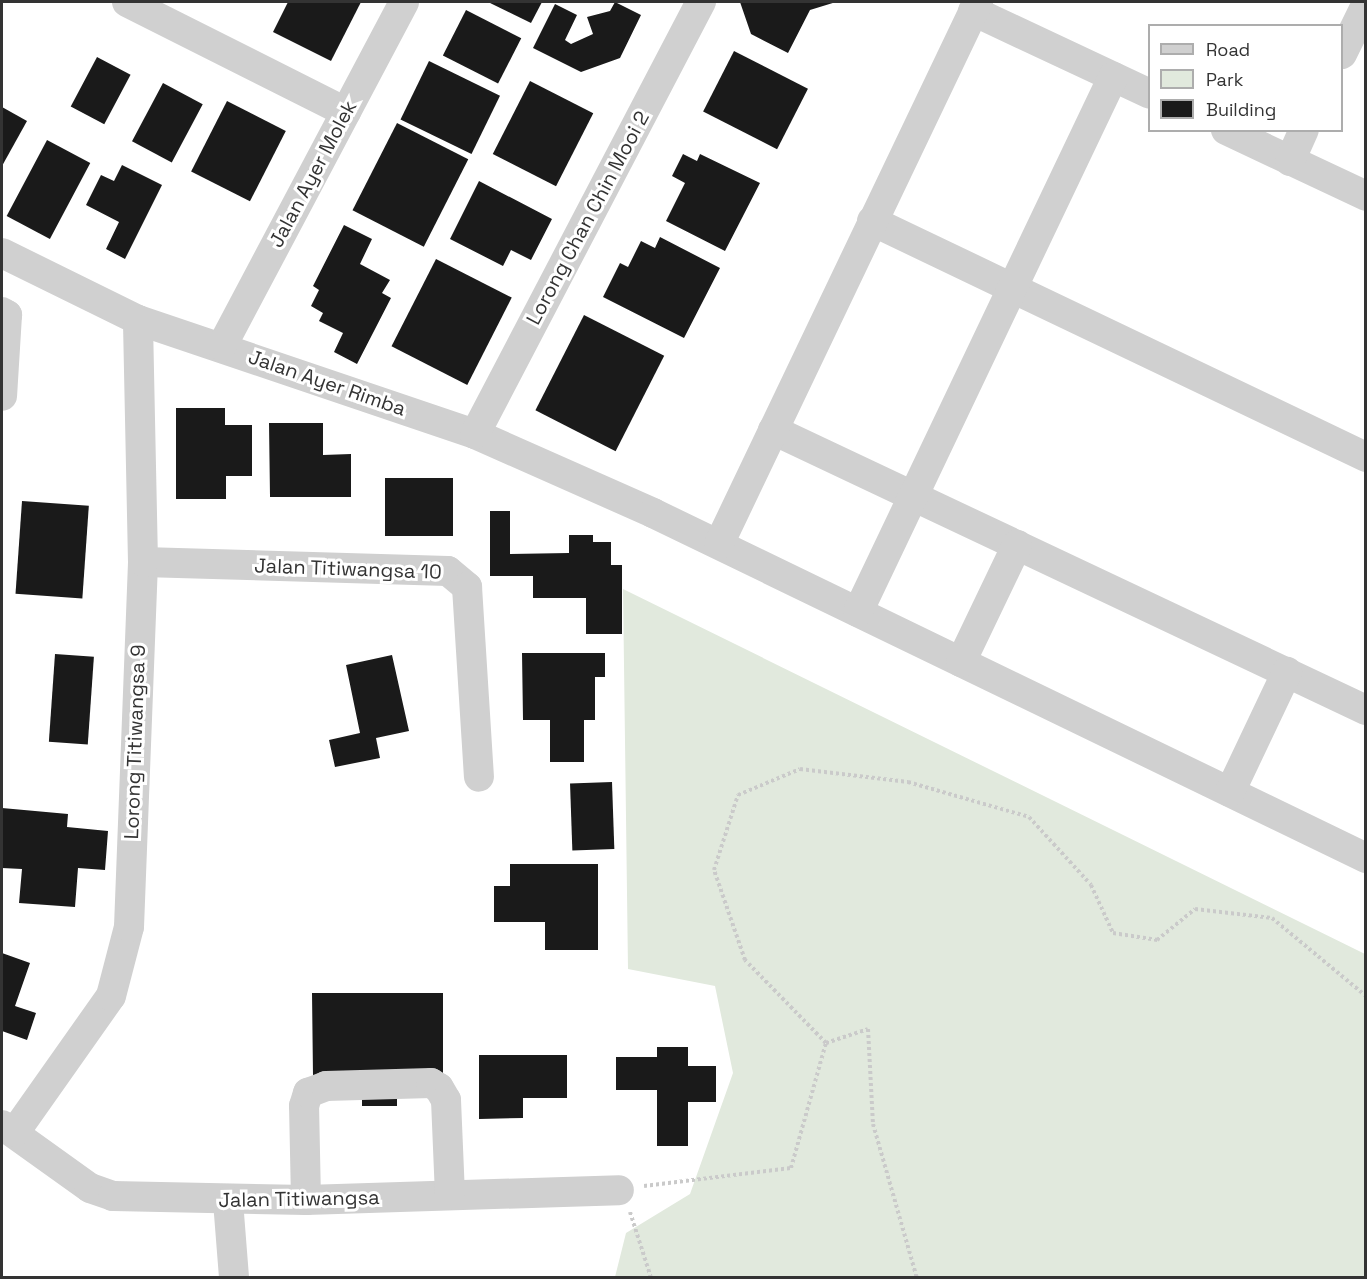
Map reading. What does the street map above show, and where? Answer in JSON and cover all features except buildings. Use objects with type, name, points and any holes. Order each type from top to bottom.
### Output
[{"type":"street","points":[[127,2],[346,112]]},
{"type":"street","name":"Jalan Ayer Molek","points":[[222,346],[404,2]]},
{"type":"street","name":"Lorong Chan Chin Mooi 2","points":[[475,434],[702,2]]},
{"type":"street","points":[[1343,50],[1365,5]]},
{"type":"street","points":[[719,544],[976,6],[1148,94]]},
{"type":"street","points":[[858,612],[1113,77]]},
{"type":"street","points":[[1230,132],[1365,196]]},
{"type":"street","points":[[1290,160],[1303,132]]},
{"type":"street","points":[[873,221],[1365,457]]},
{"type":"street","name":"Jalan Ayer Rimba","points":[[2,253],[138,320],[222,346],[475,434],[653,513],[1365,858]]},
{"type":"street","points":[[2,312],[7,315],[2,396]]},
{"type":"street","name":"Lorong Titiwangsa 9","points":[[8,1128],[111,996],[129,927],[143,562],[138,320]]},
{"type":"street","points":[[773,430],[1365,710]]},
{"type":"street","points":[[961,662],[1017,545]]},
{"type":"street","name":"Jalan Titiwangsa 10","points":[[143,562],[448,571],[467,587],[479,777]]},
{"type":"street","points":[[1230,792],[1287,672]]},
{"type":"street","points":[[306,1200],[304,1106],[308,1093],[326,1086],[431,1083],[439,1088],[446,1100],[450,1196]]},
{"type":"street","name":"Jalan Titiwangsa","points":[[8,1128],[90,1188],[113,1196],[228,1201],[619,1190]]},
{"type":"street","points":[[228,1201],[234,1278]]},
{"type":"path","points":[[826,1042],[745,960],[714,870],[738,795],[800,769],[908,782],[1029,817],[1091,885],[1113,933],[1157,939],[1195,909],[1272,918],[1365,996]]},
{"type":"path","points":[[826,1042],[868,1029],[873,1124],[917,1278]]},
{"type":"path","points":[[651,1278],[640,1233],[619,1190],[791,1168],[826,1042]]},
{"type":"green space","points":[[623,589],[1365,954],[1365,1277],[615,1277],[626,1233],[690,1194],[733,1073],[715,986],[628,969]]}]
